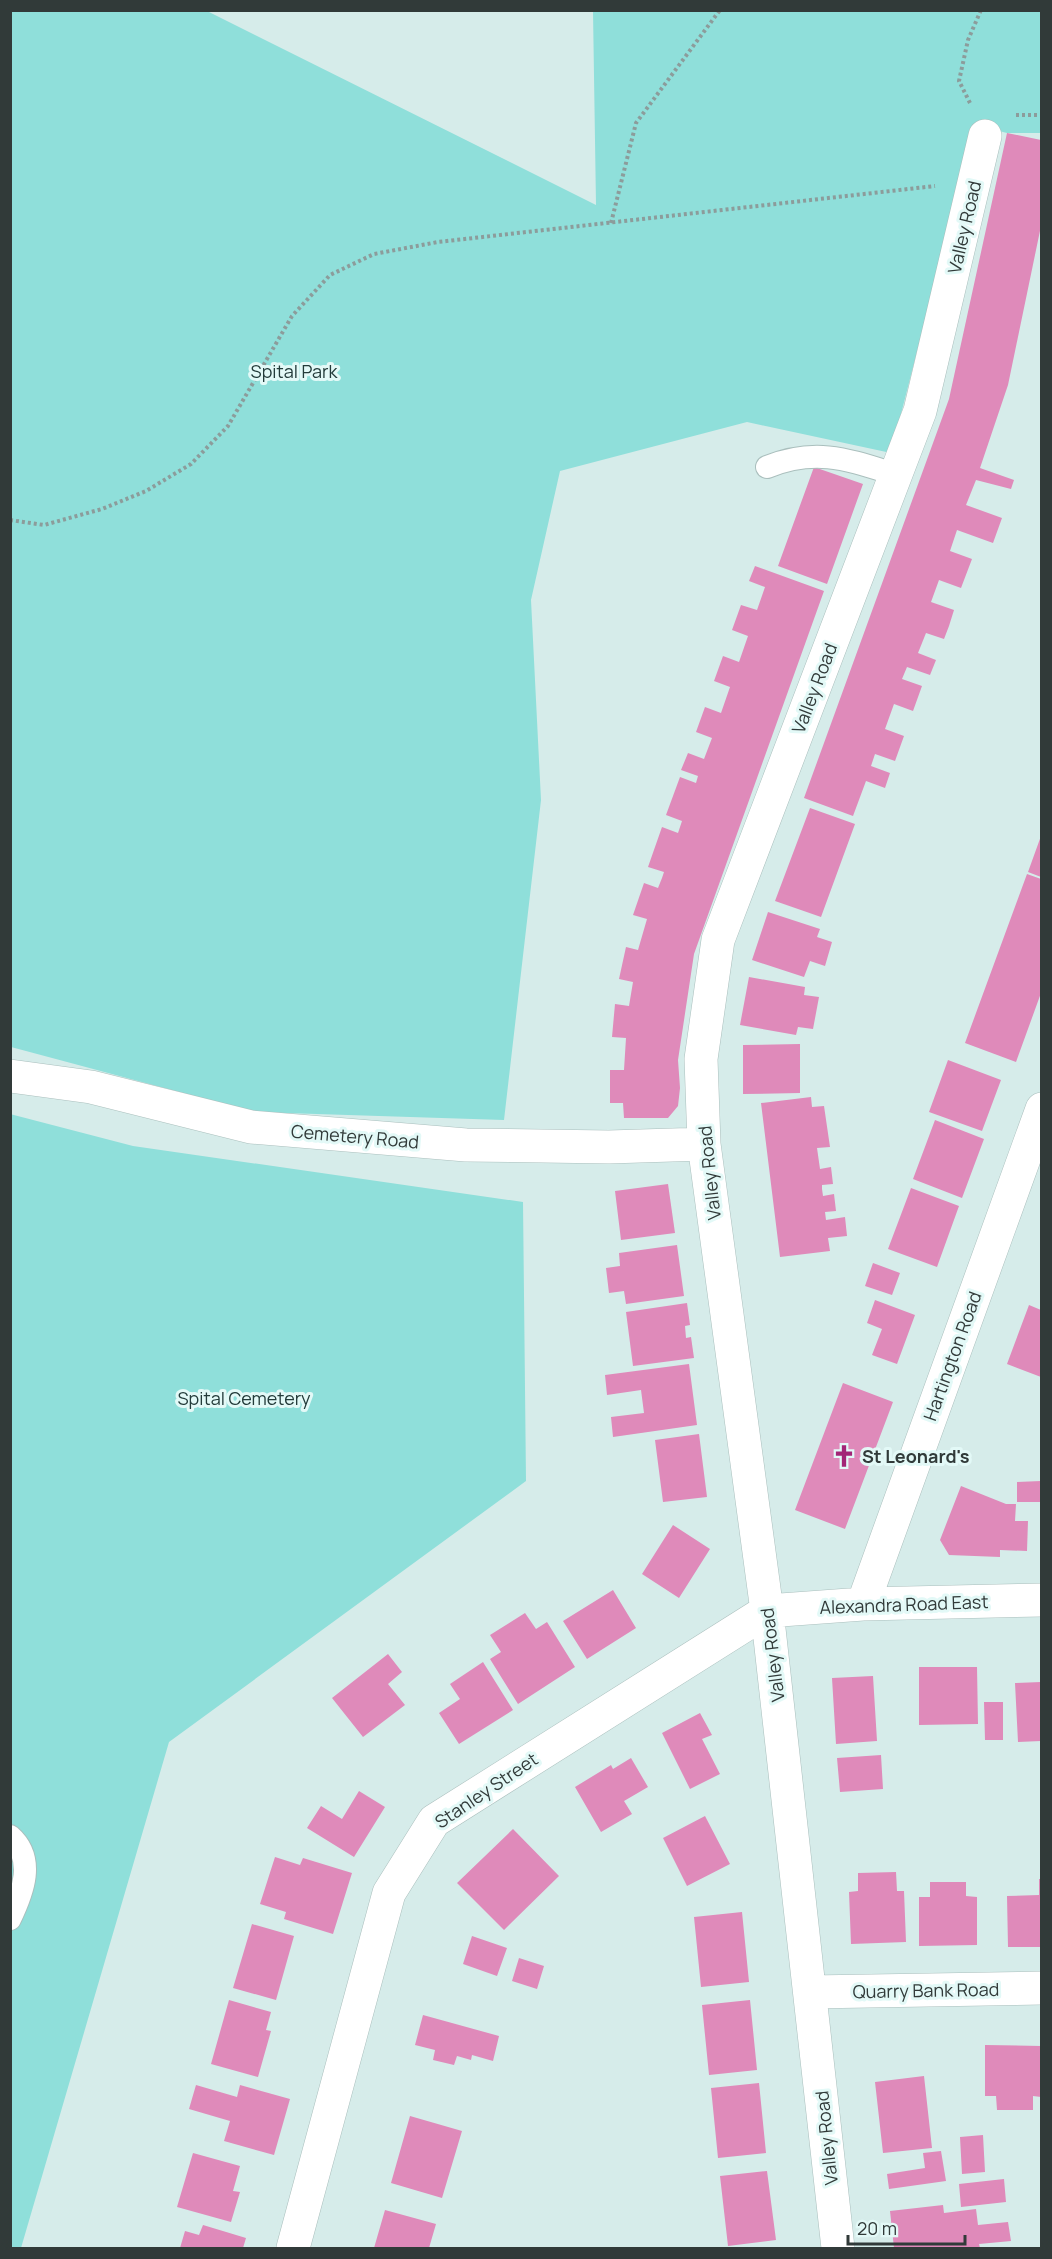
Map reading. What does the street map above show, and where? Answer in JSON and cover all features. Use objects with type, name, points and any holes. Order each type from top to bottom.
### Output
[{"type":"street","name":"Valley Road","points":[[838,2248],[767,1611],[704,1144],[701,1059],[718,940],[920,411],[986,136]]},
{"type":"street","name":"Cemetery Road","points":[[10,1076],[92,1087],[251,1127],[466,1145],[704,1144]]},
{"type":"street","name":"Hartington Road","points":[[863,1604],[1041,1109]]},
{"type":"street","name":"Alexandra Road East","points":[[767,1611],[863,1604],[1041,1600]]},
{"type":"street","name":"Stanley Street","points":[[293,2248],[389,1893],[434,1821],[767,1611]]},
{"type":"street","name":"Quarry Bank Road","points":[[811,1992],[1041,1988]]},
{"type":"lane","points":[[767,467],[791,457],[816,455],[846,459],[897,476]]},
{"type":"lane","points":[[10,1836],[18,1842],[27,1875],[10,1918]]},
{"type":"path","points":[[611,223],[636,123],[720,10]]},
{"type":"path","points":[[971,105],[959,81],[968,40],[981,10]]},
{"type":"path","points":[[10,520],[44,525],[102,509],[146,491],[191,464],[228,426],[292,316],[330,275],[374,254],[438,242],[946,185],[970,205]]},
{"type":"green space","name":"Spital Park","points":[[10,11],[207,11],[596,205],[593,11],[1041,11],[1041,133],[1007,133],[975,125],[891,453],[747,422],[560,471],[531,600],[541,800],[504,1120],[254,1112],[11,1047]]},
{"type":"green space","name":"Spital Cemetery","points":[[10,1114],[133,1146],[523,1202],[526,1481],[169,1742],[21,2248],[10,2248]]},
{"type":"building","points":[[1007,133],[1041,140],[1041,226],[1008,385],[980,468],[1014,480],[1011,489],[976,480],[966,505],[1002,518],[993,543],[957,530],[950,551],[972,559],[961,588],[939,580],[931,602],[954,610],[949,626],[944,639],[926,633],[918,653],[936,660],[930,675],[907,667],[902,679],[922,686],[913,711],[894,704],[885,729],[904,736],[895,761],[875,754],[871,766],[890,773],[885,788],[866,781],[853,816],[804,798],[949,399]]},
{"type":"building","points":[[814,467],[863,484],[827,584],[778,566]]},
{"type":"building","points":[[755,566],[824,591],[694,954],[678,1060],[680,1088],[678,1106],[668,1118],[624,1118],[623,1103],[610,1103],[610,1070],[624,1070],[626,1038],[612,1037],[615,1004],[629,1006],[633,982],[619,979],[626,947],[638,950],[647,919],[633,915],[644,883],[658,888],[664,872],[648,867],[662,827],[678,833],[682,821],[666,815],[680,777],[696,783],[698,776],[681,770],[688,753],[704,759],[712,738],[696,732],[705,707],[721,713],[730,687],[714,681],[723,656],[739,662],[748,636],[732,630],[741,605],[757,610],[765,587],[749,581]]},
{"type":"building","points":[[810,808],[855,824],[821,917],[775,901]]},
{"type":"building","points":[[1041,836],[1041,877],[1028,872]]},
{"type":"building","points":[[1027,874],[1041,879],[1041,993],[1016,1062],[965,1043]]},
{"type":"building","points":[[768,912],[820,929],[817,937],[832,942],[825,966],[810,961],[804,977],[752,960]]},
{"type":"building","points":[[749,977],[805,987],[804,995],[819,997],[813,1029],[798,1027],[796,1035],[740,1025]]},
{"type":"building","points":[[800,1044],[800,1093],[743,1094],[743,1045]]},
{"type":"building","points":[[948,1060],[1001,1080],[982,1131],[929,1112]]},
{"type":"building","points":[[811,1097],[812,1107],[824,1106],[830,1147],[817,1148],[820,1169],[831,1167],[833,1184],[822,1185],[822,1189],[823,1196],[834,1194],[836,1211],[825,1212],[826,1220],[845,1217],[847,1236],[828,1238],[830,1251],[780,1257],[761,1103]]},
{"type":"building","points":[[935,1120],[984,1139],[962,1198],[913,1179]]},
{"type":"building","points":[[668,1184],[675,1233],[621,1240],[615,1191]]},
{"type":"building","points":[[911,1188],[959,1206],[937,1267],[888,1249]]},
{"type":"building","points":[[677,1245],[684,1296],[626,1304],[624,1291],[609,1293],[606,1268],[620,1266],[619,1253]]},
{"type":"building","points":[[873,1263],[900,1273],[892,1295],[865,1286]]},
{"type":"building","points":[[875,1300],[915,1315],[897,1364],[872,1355],[882,1329],[867,1323]]},
{"type":"building","points":[[687,1303],[690,1325],[685,1326],[686,1338],[691,1337],[694,1358],[633,1366],[626,1312]]},
{"type":"building","points":[[1029,1305],[1041,1310],[1041,1377],[1007,1364]]},
{"type":"building","points":[[689,1364],[697,1425],[613,1437],[611,1417],[644,1413],[641,1390],[607,1395],[605,1375]]},
{"type":"building","name":"St Leonard's","points":[[843,1383],[893,1402],[845,1529],[795,1510]]},
{"type":"building","points":[[699,1434],[707,1497],[663,1502],[655,1440]]},
{"type":"building","points":[[1041,1481],[1041,1502],[1017,1502],[1017,1482]]},
{"type":"building","points":[[961,1486],[1006,1504],[1016,1504],[1015,1521],[1028,1521],[1027,1551],[1000,1550],[1000,1557],[949,1555],[940,1540]]},
{"type":"building","points":[[673,1525],[710,1549],[679,1598],[642,1574]]},
{"type":"building","points":[[613,1590],[636,1628],[587,1659],[563,1621]]},
{"type":"building","points":[[525,1613],[536,1629],[547,1622],[575,1667],[518,1704],[490,1659],[501,1652],[490,1635]]},
{"type":"building","points":[[388,1654],[402,1672],[388,1684],[405,1705],[363,1737],[332,1698]]},
{"type":"building","points":[[483,1662],[513,1710],[459,1744],[439,1713],[460,1699],[450,1684]]},
{"type":"building","points":[[919,1667],[977,1667],[978,1724],[919,1725]]},
{"type":"building","points":[[873,1676],[877,1741],[836,1744],[832,1678]]},
{"type":"building","points":[[1041,1682],[1041,1741],[1018,1742],[1015,1683]]},
{"type":"building","points":[[984,1702],[1003,1702],[1003,1740],[985,1740]]},
{"type":"building","points":[[700,1713],[712,1735],[702,1739],[720,1774],[690,1789],[662,1733]]},
{"type":"building","points":[[881,1755],[883,1789],[840,1792],[837,1758]]},
{"type":"building","points":[[631,1758],[648,1787],[624,1801],[632,1814],[601,1832],[575,1787],[611,1765],[613,1769]]},
{"type":"building","points":[[359,1791],[385,1807],[354,1857],[307,1828],[321,1806],[342,1819]]},
{"type":"building","points":[[705,1816],[730,1864],[687,1886],[663,1838]]},
{"type":"building","points":[[513,1829],[559,1876],[504,1930],[457,1883]]},
{"type":"building","points":[[275,1857],[300,1865],[303,1858],[352,1873],[333,1934],[284,1919],[286,1912],[260,1904]]},
{"type":"building","points":[[896,1872],[897,1891],[904,1891],[906,1942],[851,1944],[849,1892],[858,1891],[858,1873]]},
{"type":"building","points":[[1039,1879],[1041,1879],[1041,1947],[1008,1947],[1007,1896],[1039,1895]]},
{"type":"building","points":[[930,1882],[966,1882],[966,1896],[977,1897],[977,1945],[919,1946],[919,1897],[930,1897]]},
{"type":"building","points":[[742,1912],[749,1982],[701,1987],[694,1917]]},
{"type":"building","points":[[252,1924],[294,1936],[276,2000],[233,1988]]},
{"type":"building","points":[[472,1936],[507,1948],[497,1976],[463,1964]]},
{"type":"building","points":[[519,1958],[544,1966],[537,1989],[512,1981]]},
{"type":"building","points":[[229,2000],[271,2012],[266,2030],[271,2031],[258,2077],[211,2064]]},
{"type":"building","points":[[750,2000],[757,2070],[709,2075],[702,2005]]},
{"type":"building","points":[[423,2015],[499,2036],[493,2061],[472,2055],[471,2060],[457,2056],[454,2065],[433,2060],[435,2050],[415,2045]]},
{"type":"building","points":[[985,2045],[1041,2046],[1041,2097],[1033,2096],[1033,2110],[997,2110],[996,2096],[985,2096]]},
{"type":"building","points":[[924,2076],[932,2148],[883,2153],[875,2082]]},
{"type":"building","points":[[759,2083],[766,2153],[718,2158],[711,2088]]},
{"type":"building","points":[[196,2085],[237,2097],[240,2085],[290,2099],[274,2155],[224,2141],[230,2121],[189,2109]]},
{"type":"building","points":[[410,2116],[462,2131],[442,2198],[391,2183]]},
{"type":"building","points":[[983,2135],[985,2172],[962,2174],[960,2137]]},
{"type":"building","points":[[941,2151],[946,2181],[889,2189],[887,2174],[925,2168],[923,2153]]},
{"type":"building","points":[[193,2153],[240,2166],[233,2191],[240,2192],[231,2222],[177,2207]]},
{"type":"building","points":[[767,2171],[776,2240],[728,2246],[720,2176]]},
{"type":"building","points":[[1004,2179],[1006,2202],[961,2207],[959,2184]]},
{"type":"building","points":[[943,2205],[944,2213],[976,2209],[978,2225],[1008,2222],[1011,2241],[979,2244],[980,2248],[894,2248],[890,2211]]},
{"type":"building","points":[[385,2210],[436,2224],[429,2248],[374,2248]]},
{"type":"building","points":[[203,2225],[246,2238],[243,2248],[180,2248],[185,2231],[199,2235]]},
{"type":"place","name":"St Leonard's","points":[[844,1456]]}]
